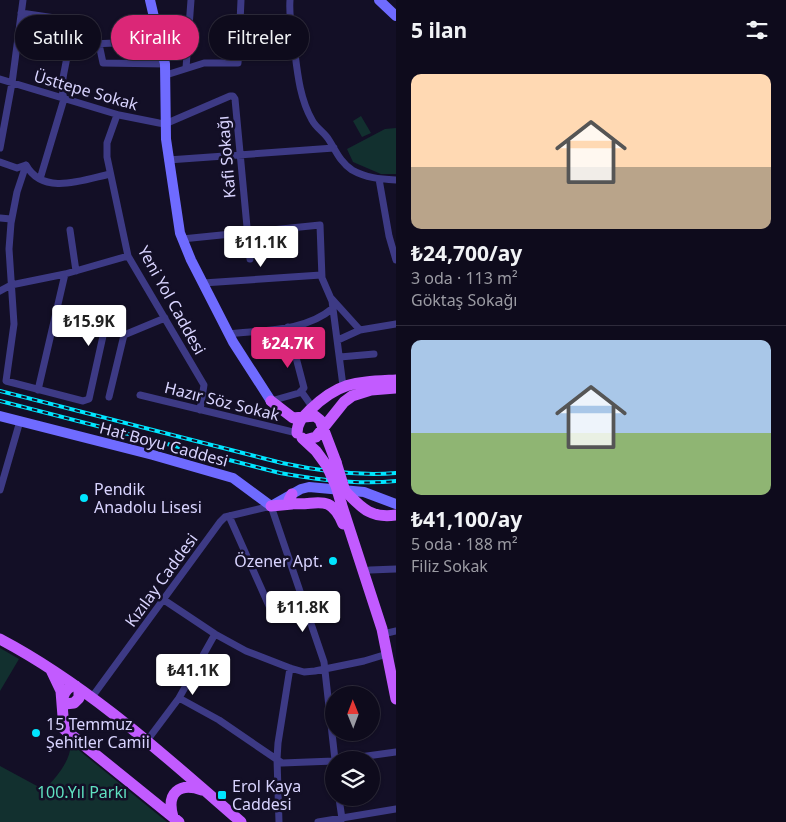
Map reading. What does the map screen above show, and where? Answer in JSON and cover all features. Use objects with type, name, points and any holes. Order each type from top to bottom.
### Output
[{"type":"main road","points":[[301,437],[298,424],[302,418],[327,396],[343,386],[362,382],[396,380]]},
{"type":"main road","points":[[301,437],[316,437],[338,409],[352,396],[363,392],[396,388]]},
{"type":"main road","points":[[327,396],[326,400],[330,406],[338,409]]},
{"type":"main road","points":[[271,401],[290,417],[315,416],[320,420],[336,486],[349,504],[379,516],[396,516]]},
{"type":"main road","points":[[271,401],[301,437],[332,464],[344,490],[366,570],[389,633],[396,699]]},
{"type":"main road","points":[[271,506],[292,499],[325,503],[332,507],[341,519],[366,570]]},
{"type":"main road","points":[[0,639],[50,668],[92,697],[241,822]]},
{"type":"main road","points":[[50,668],[59,685],[64,729],[176,820]]},
{"type":"main road","points":[[62,701],[67,689],[76,686]]},
{"type":"main road","points":[[176,820],[171,801],[179,789],[187,786],[206,792]]},
{"type":"street","points":[[0,148],[12,83],[23,0]]},
{"type":"street","points":[[150,0],[154,15]]},
{"type":"street","points":[[186,68],[191,0]]},
{"type":"street","points":[[241,0],[241,15]]},
{"type":"street","points":[[290,0],[291,15]]},
{"type":"street","points":[[379,0],[396,16]]},
{"type":"street","points":[[21,12],[38,15]]},
{"type":"street","points":[[101,53],[103,62],[165,70],[186,68],[204,63],[238,63],[238,60]]},
{"type":"street","points":[[40,179],[64,99],[62,85],[66,60]]},
{"type":"street","points":[[164,60],[168,160],[177,220],[182,239],[229,334],[271,401],[299,393],[304,388],[288,327]]},
{"type":"street","points":[[296,60],[298,77],[307,110],[313,122],[325,134],[340,159],[351,169],[367,177],[396,180]]},
{"type":"street","name":"Üsttepe Sokak","points":[[0,79],[134,119],[165,124]]},
{"type":"street","name":"Kafi Sokağı","points":[[165,124],[230,96],[233,96],[235,99],[250,259]]},
{"type":"street","name":"Yeni Yol Caddesi","points":[[117,114],[108,143],[107,157],[128,256],[204,385],[200,410]]},
{"type":"street","points":[[168,160],[334,148]]},
{"type":"street","points":[[0,162],[17,168],[26,165]]},
{"type":"street","points":[[26,165],[31,174],[56,184],[65,184],[110,174]]},
{"type":"street","points":[[26,165],[11,219],[9,250],[14,324],[3,381],[88,400],[107,318],[110,318],[124,335],[109,396]]},
{"type":"street","points":[[379,179],[389,236],[396,260]]},
{"type":"street","points":[[0,218],[11,219]]},
{"type":"street","points":[[182,239],[320,225],[322,275],[333,308],[343,386]]},
{"type":"street","points":[[70,230],[76,271]]},
{"type":"street","points":[[0,291],[10,285],[65,274],[128,256]]},
{"type":"street","points":[[38,390],[65,274]]},
{"type":"street","points":[[203,283],[322,275]]},
{"type":"street","points":[[331,299],[360,330]]},
{"type":"street","points":[[229,334],[307,324],[322,317],[333,308]]},
{"type":"street","points":[[124,335],[165,318]]},
{"type":"street","points":[[338,340],[360,330],[396,324]]},
{"type":"street","points":[[340,357],[374,354]]},
{"type":"street","points":[[301,391],[313,408]]},
{"type":"street","name":"Hazır Söz Sokak","points":[[140,395],[301,437]]},
{"type":"street","name":"Hat Boyu Caddesi","points":[[0,416],[233,478],[271,506]]},
{"type":"street","points":[[0,490],[20,421]]},
{"type":"street","points":[[292,499],[304,487],[327,488],[364,492],[396,504]]},
{"type":"street","points":[[270,608],[229,516],[271,506],[325,669],[335,751]]},
{"type":"street","name":"Kızılay Caddesi","points":[[92,697],[220,522],[229,516]]},
{"type":"street","points":[[366,570],[396,569]]},
{"type":"street","points":[[164,600],[215,634],[246,651],[304,672],[392,656]]},
{"type":"street","points":[[146,742],[179,698],[215,634]]},
{"type":"street","points":[[279,822],[277,759],[290,668]]},
{"type":"street","points":[[179,698],[218,720],[282,763],[325,761]]},
{"type":"street","points":[[380,754],[396,752]]},
{"type":"street","points":[[340,806],[342,819]]},
{"type":"street","points":[[322,822],[396,809]]},
{"type":"green space","points":[[361,116],[371,133],[362,137],[353,121]]},
{"type":"green space","points":[[396,128],[396,174],[381,174],[353,162],[347,149],[385,129]]},
{"type":"green space","points":[[0,648],[19,659],[0,691]]},
{"type":"green space","name":"100.Yıl Parkı","points":[[70,743],[167,822],[0,822],[0,766],[37,786],[46,787],[59,773],[66,761],[69,755]]},
{"type":"railway","points":[[0,391],[282,463],[339,472],[396,473]]},
{"type":"railway","points":[[0,401],[280,473],[338,481],[396,481]]},
{"type":"place","name":"Pendik Anadolu Lisesi","points":[[84,498]]},
{"type":"place","name":"Özener Apt.","points":[[333,561]]},
{"type":"place","name":"15 Temmuz Şehitler Camii","points":[[36,733]]},
{"type":"place","name":"Erol Kaya Caddesi","points":[[222,795]]}]
